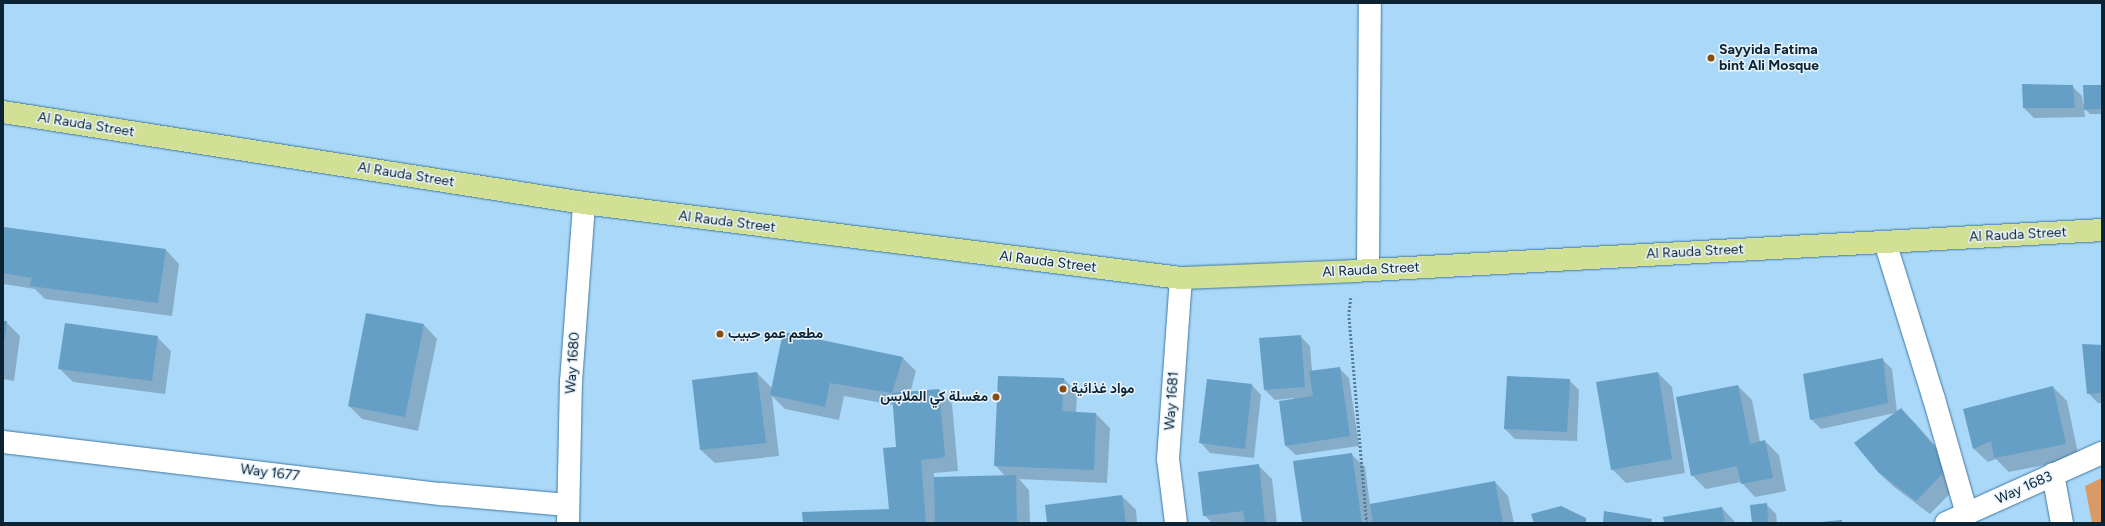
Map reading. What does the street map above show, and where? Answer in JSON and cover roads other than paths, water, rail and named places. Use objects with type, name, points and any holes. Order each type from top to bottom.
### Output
[{"type":"main road","name":"Al Rauda Street","points":[[3,112],[584,203],[1181,278],[1361,270],[2102,230]]},
{"type":"street","points":[[1361,270],[1370,3]]},
{"type":"street","name":"Way 1680","points":[[568,514],[571,382],[584,203]]},
{"type":"street","points":[[1885,242],[1934,399],[1967,514]]},
{"type":"street","name":"Way 1681","points":[[1176,523],[1168,460],[1181,278]]},
{"type":"street","name":"Way 1677","points":[[3,442],[442,494],[538,501],[568,514]]},
{"type":"street","name":"Way 1683","points":[[1946,523],[2102,453]]},
{"type":"street","points":[[2053,474],[2062,523]]},
{"type":"place","name":"Sayyida Fatima bint Ali Mosque","points":[[1711,58]]},
{"type":"place","name":"مطعم عمو حبيب","points":[[720,334]]},
{"type":"place","name":"مواد غذائية","points":[[1063,389]]},
{"type":"place","name":"مغسلة كي الملابس","points":[[996,397]]}]
